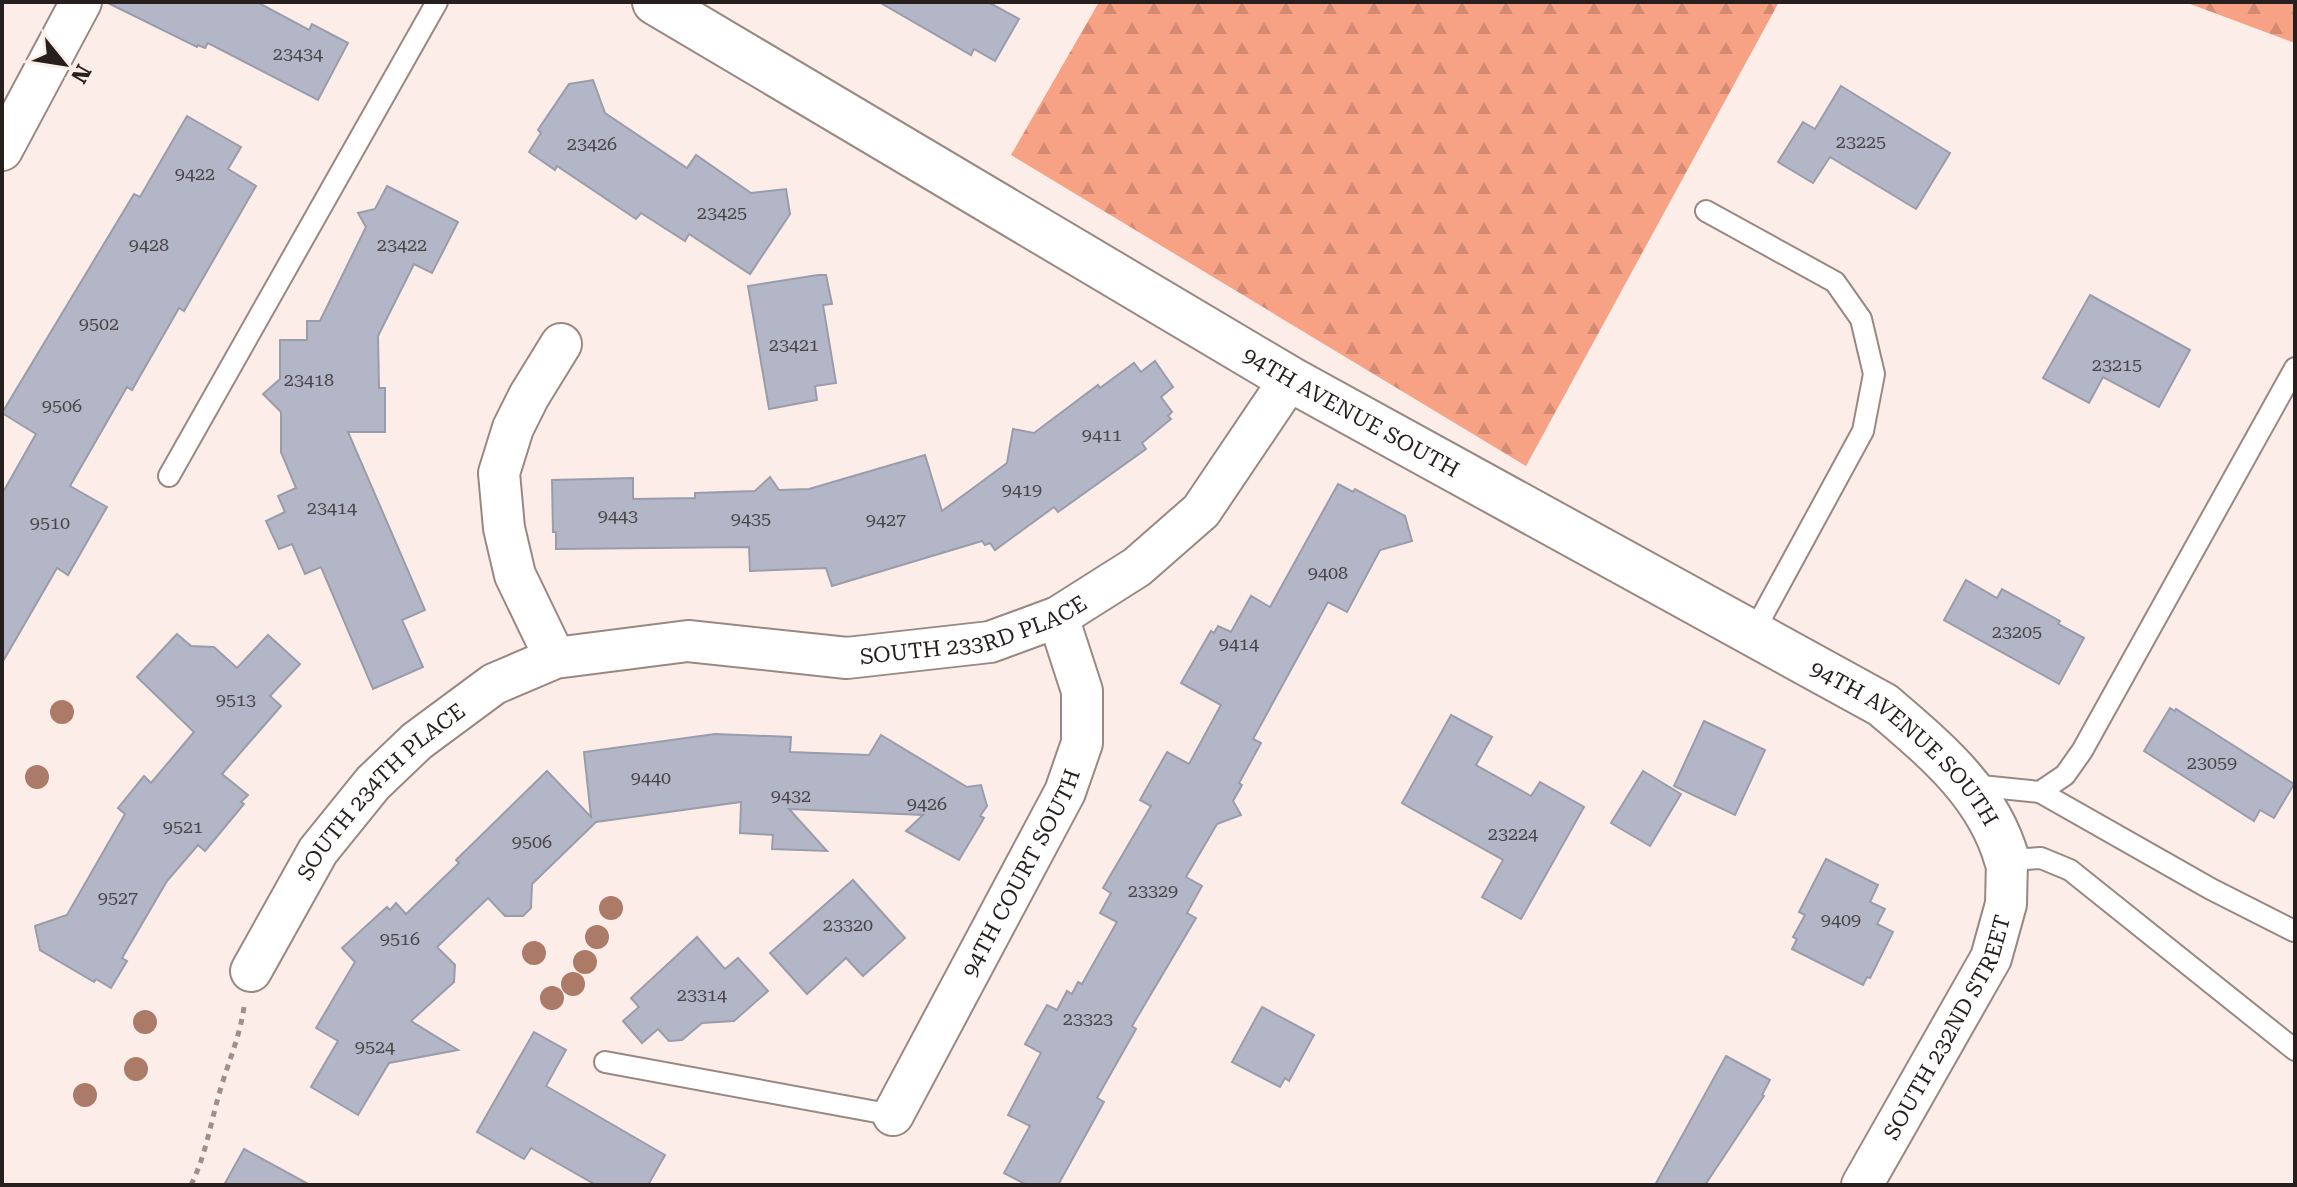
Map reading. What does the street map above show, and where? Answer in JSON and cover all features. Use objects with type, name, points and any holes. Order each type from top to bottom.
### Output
[{"type":"street","points":[[2,150],[81,2]]},
{"type":"street","name":"94TH AVENUE SOUTH","points":[[655,2],[1290,379],[1883,705],[1953,766],[2000,834],[2007,860]]},
{"type":"street","points":[[555,658],[515,575],[504,528],[499,473],[513,428],[561,344]]},
{"type":"street","name":"SOUTH 233RD PLACE","points":[[555,658],[688,641],[847,658],[990,642],[1058,617],[1137,567],[1201,511],[1290,379]]},
{"type":"street","name":"94TH COURT SOUTH","points":[[893,1115],[1065,792],[1082,743],[1082,691],[1058,617]]},
{"type":"street","name":"SOUTH 234TH PLACE","points":[[251,971],[318,851],[373,783],[417,741],[494,684],[555,658]]},
{"type":"street","name":"SOUTH 232ND STREET","points":[[1862,1185],[1991,958],[2006,904],[2007,860]]},
{"type":"lane","points":[[169,476],[437,2]]},
{"type":"lane","points":[[1706,211],[1835,282],[1861,319],[1874,374],[1863,431],[1753,633]]},
{"type":"lane","points":[[2040,792],[2065,775],[2082,751],[2295,368]]},
{"type":"lane","points":[[1967,784],[2040,792],[2211,889],[2294,931]]},
{"type":"lane","points":[[2007,860],[2041,858],[2070,870],[2295,1050]]},
{"type":"lane","points":[[605,1062],[893,1115]]},
{"type":"path","points":[[191,1185],[201,1165],[222,1084],[238,1040],[251,971]]},
{"type":"green space","points":[[1099,2],[1779,2],[1526,466],[1011,155]]},
{"type":"green space","points":[[2185,2],[2295,2],[2295,43]]},
{"type":"building","points":[[106,2],[257,2],[309,30],[312,24],[348,43],[318,100],[208,43],[205,48],[197,47]]},
{"type":"building","points":[[879,2],[988,2],[1019,19],[995,61],[974,49],[971,55]]},
{"type":"building","points":[[593,80],[605,113],[687,168],[696,155],[751,193],[786,189],[790,214],[750,274],[689,234],[685,241],[641,213],[636,219],[557,166],[555,170],[529,152],[541,133],[538,130],[569,84]]},
{"type":"building","points":[[1841,86],[1950,153],[1916,209],[1830,157],[1813,183],[1778,162],[1803,122],[1815,129]]},
{"type":"building","points":[[187,116],[241,147],[228,169],[256,186],[184,311],[179,308],[132,390],[127,387],[70,486],[107,507],[68,575],[57,568],[2,663],[2,494],[36,434],[2,413],[134,194],[140,197]]},
{"type":"building","points":[[387,186],[458,222],[432,273],[414,264],[378,336],[379,388],[385,388],[385,432],[348,432],[425,610],[402,620],[423,667],[373,689],[321,567],[305,574],[292,544],[279,549],[266,521],[285,512],[278,496],[296,488],[281,452],[281,412],[263,394],[280,379],[280,340],[307,340],[307,321],[320,321],[366,227],[358,213],[375,209]]},
{"type":"building","points":[[826,275],[832,304],[823,305],[836,383],[815,386],[817,400],[769,409],[748,286]]},
{"type":"building","points":[[2090,295],[2190,350],[2159,407],[2103,377],[2089,403],[2043,378]]},
{"type":"building","points":[[1155,361],[1173,387],[1161,397],[1172,412],[1168,416],[1171,419],[1142,443],[1146,449],[1058,512],[1054,507],[995,550],[990,543],[985,545],[982,541],[832,586],[826,568],[750,571],[749,547],[556,549],[552,480],[633,478],[633,499],[695,498],[695,493],[755,491],[770,477],[779,490],[809,489],[925,455],[942,511],[1007,463],[1013,429],[1034,433],[1098,385],[1100,388],[1134,363],[1141,372]]},
{"type":"building","points":[[1338,484],[1353,492],[1355,489],[1405,516],[1412,541],[1380,550],[1347,612],[1328,602],[1253,739],[1261,743],[1239,783],[1242,785],[1233,801],[1241,815],[1217,824],[1186,877],[1202,886],[1187,913],[1196,918],[1132,1026],[1136,1029],[1097,1098],[1104,1102],[1058,1185],[1027,1185],[1004,1173],[1030,1126],[1008,1115],[1041,1053],[1025,1044],[1047,1005],[1057,1010],[1067,991],[1072,994],[1078,982],[1082,984],[1117,922],[1100,913],[1111,893],[1103,888],[1151,806],[1140,800],[1167,752],[1189,764],[1221,705],[1181,683],[1211,631],[1214,633],[1218,626],[1231,632],[1251,596],[1270,607]]},
{"type":"building","points":[[1966,580],[1997,598],[2002,589],[2084,638],[2059,684],[1944,620]]},
{"type":"building","points":[[177,634],[191,646],[214,647],[237,668],[268,635],[300,664],[270,696],[281,706],[222,774],[248,795],[241,802],[244,804],[205,851],[198,845],[167,881],[122,958],[127,961],[111,988],[96,979],[94,982],[40,950],[35,926],[67,915],[125,814],[118,808],[144,776],[151,783],[194,732],[137,677]]},
{"type":"building","points":[[2170,708],[2294,784],[2274,818],[2260,810],[2254,821],[2144,751]]},
{"type":"building","points":[[1451,715],[1492,737],[1476,765],[1531,796],[1540,782],[1584,807],[1521,919],[1482,897],[1503,860],[1402,803]]},
{"type":"building","points":[[1704,721],[1765,750],[1735,815],[1674,786]]},
{"type":"building","points":[[715,734],[791,737],[790,752],[869,755],[881,735],[967,787],[981,785],[987,806],[980,816],[984,818],[959,860],[906,831],[923,815],[789,809],[827,851],[772,849],[773,835],[740,833],[741,802],[596,822],[532,884],[531,908],[523,916],[505,916],[488,898],[437,947],[455,965],[454,982],[411,1021],[458,1050],[389,1063],[358,1115],[311,1087],[338,1041],[316,1028],[355,962],[342,948],[387,907],[390,910],[396,903],[406,914],[547,771],[591,817],[584,752]]},
{"type":"building","points":[[1643,771],[1681,794],[1650,846],[1611,823]]},
{"type":"building","points":[[1826,859],[1878,885],[1870,902],[1885,909],[1877,924],[1893,932],[1870,978],[1867,977],[1863,985],[1792,949],[1797,939],[1793,937],[1805,915],[1799,912]]},
{"type":"building","points":[[853,880],[905,938],[863,976],[846,958],[807,994],[770,953]]},
{"type":"building","points":[[697,937],[725,969],[738,958],[768,991],[734,1021],[702,1023],[682,1040],[669,1041],[658,1029],[642,1043],[623,1021],[639,1007],[631,998]]},
{"type":"building","points":[[1262,1007],[1314,1035],[1289,1081],[1285,1078],[1280,1087],[1232,1062]]},
{"type":"building","points":[[534,1032],[566,1050],[546,1086],[665,1155],[648,1185],[596,1185],[531,1148],[524,1159],[477,1132]]},
{"type":"building","points":[[1726,1056],[1770,1080],[1764,1096],[1705,1185],[1655,1185]]},
{"type":"building","points":[[244,1149],[310,1185],[224,1185]]}]
